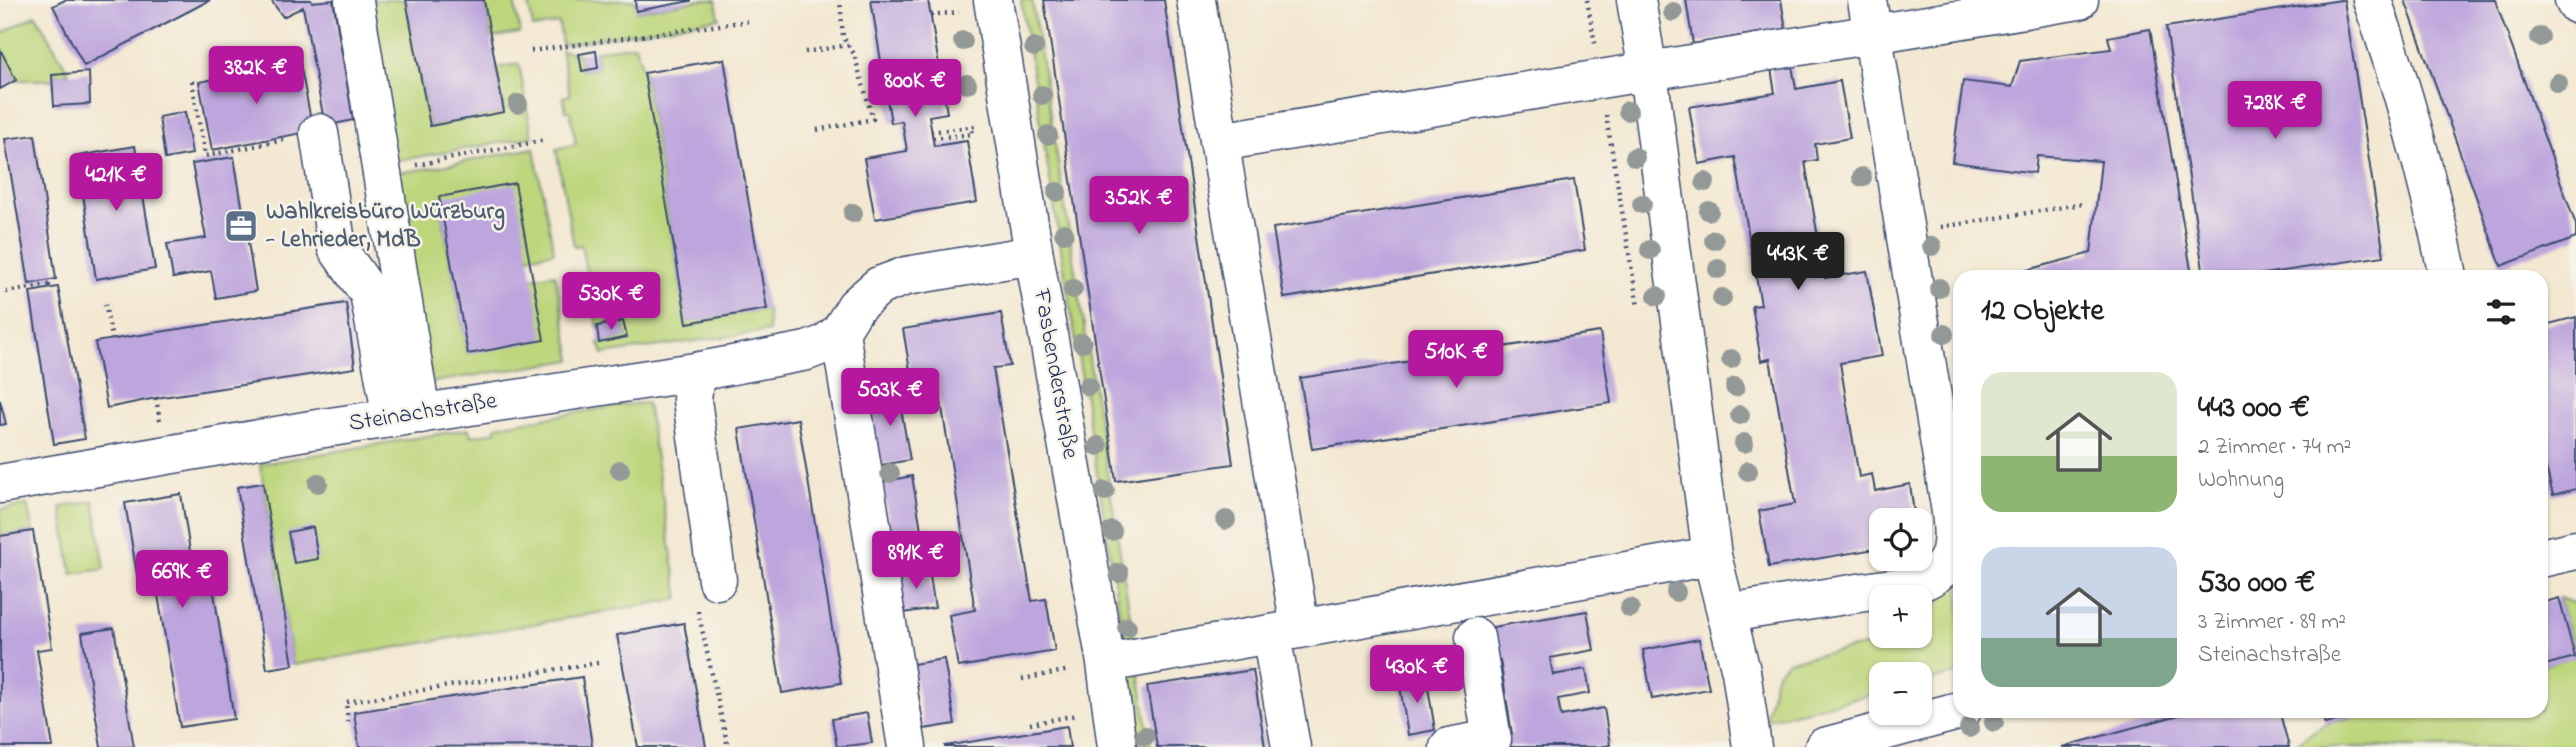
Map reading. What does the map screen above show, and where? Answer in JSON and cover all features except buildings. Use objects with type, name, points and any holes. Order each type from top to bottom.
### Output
[{"type":"street","points":[[1196,0],[1219,142],[1285,631],[1291,747]]},
{"type":"street","points":[[1636,0],[1712,556],[1741,671],[1752,747]]},
{"type":"street","points":[[1219,142],[1647,72],[1870,17],[2079,0]]},
{"type":"street","points":[[2372,0],[2391,54],[2430,190],[2447,270]]},
{"type":"street","points":[[354,1],[406,416]]},
{"type":"street","name":"Fasbenderstraße","points":[[980,6],[1034,255],[1106,663],[1117,747]]},
{"type":"street","points":[[1870,17],[1953,528]]},
{"type":"street","points":[[319,134],[337,248],[369,293],[406,416]]},
{"type":"street","name":"Steinachstraße","points":[[0,484],[406,416],[695,372],[807,351],[825,344],[841,332],[856,306],[879,286],[905,276],[1034,255]]},
{"type":"street","points":[[841,332],[906,747]]},
{"type":"street","points":[[695,372],[692,400],[707,595]]},
{"type":"street","points":[[1727,613],[1911,585],[1935,576],[1951,555],[1953,542]]},
{"type":"street","points":[[2548,556],[2576,550]]},
{"type":"street","points":[[1106,663],[1712,556]]},
{"type":"street","points":[[1449,747],[1492,739],[1475,636]]},
{"type":"street","points":[[1824,747],[1953,712]]},
{"type":"path","points":[[817,130],[873,119],[854,54],[843,37],[840,0]]},
{"type":"path","points":[[1587,0],[1640,318]]},
{"type":"path","points":[[931,15],[980,6]]},
{"type":"path","points":[[531,51],[749,21]]},
{"type":"path","points":[[804,52],[849,45]]},
{"type":"path","points":[[192,81],[205,156],[319,134]]},
{"type":"path","points":[[933,138],[973,134],[972,127]]},
{"type":"path","points":[[407,167],[546,140]]},
{"type":"path","points":[[1905,233],[2082,204]]},
{"type":"path","points":[[6,292],[48,285],[48,281]]},
{"type":"path","points":[[105,304],[112,339]]},
{"type":"path","points":[[156,398],[161,426]]},
{"type":"path","points":[[707,595],[728,747]]},
{"type":"path","points":[[348,722],[346,702],[598,663]]},
{"type":"path","points":[[1022,679],[1106,663]]},
{"type":"path","points":[[1030,724],[1113,709]]},
{"type":"green space","points":[[343,0],[406,0],[430,126],[504,112],[496,68],[519,64],[532,137],[389,162],[390,174],[534,148],[554,252],[528,257],[439,198],[468,354],[533,278],[555,274],[572,360],[408,386]]},
{"type":"green space","points":[[484,0],[514,0],[520,33],[491,38]]},
{"type":"green space","points":[[528,0],[635,0],[637,11],[699,0],[716,0],[719,18],[562,45],[559,23],[533,28]]},
{"type":"green space","points":[[1021,0],[1032,0],[1151,747],[1141,747]]},
{"type":"green space","points":[[36,15],[69,73],[53,75],[53,80],[16,80],[0,49],[0,34]]},
{"type":"green space","points":[[635,45],[644,73],[687,322],[767,309],[769,331],[603,354],[599,343],[627,337],[623,321],[597,326],[581,245],[574,246],[556,149],[576,144],[570,111],[566,111],[563,97],[570,95],[561,50],[579,54],[582,71],[598,68],[596,51]]},
{"type":"green space","points":[[647,403],[679,599],[293,665],[260,464],[469,429],[471,436],[496,432],[496,426]]},
{"type":"green space","points":[[94,501],[105,569],[72,574],[61,507]]},
{"type":"green space","points":[[27,505],[33,531],[0,536],[0,510]]},
{"type":"green space","points":[[1953,577],[1953,675],[1932,680],[1932,662],[1869,662],[1869,695],[1765,720],[1777,672],[1788,661],[1869,645],[1869,648],[1932,648],[1932,614]]},
{"type":"green space","points":[[2559,598],[2576,604],[2576,747],[2290,747],[2325,724],[2348,718],[2548,718],[2548,664],[2575,656]]},
{"type":"place","name":"Wahlkreisbüro Würzburg - Lehrieder, MdB","points":[[241,226]]}]
